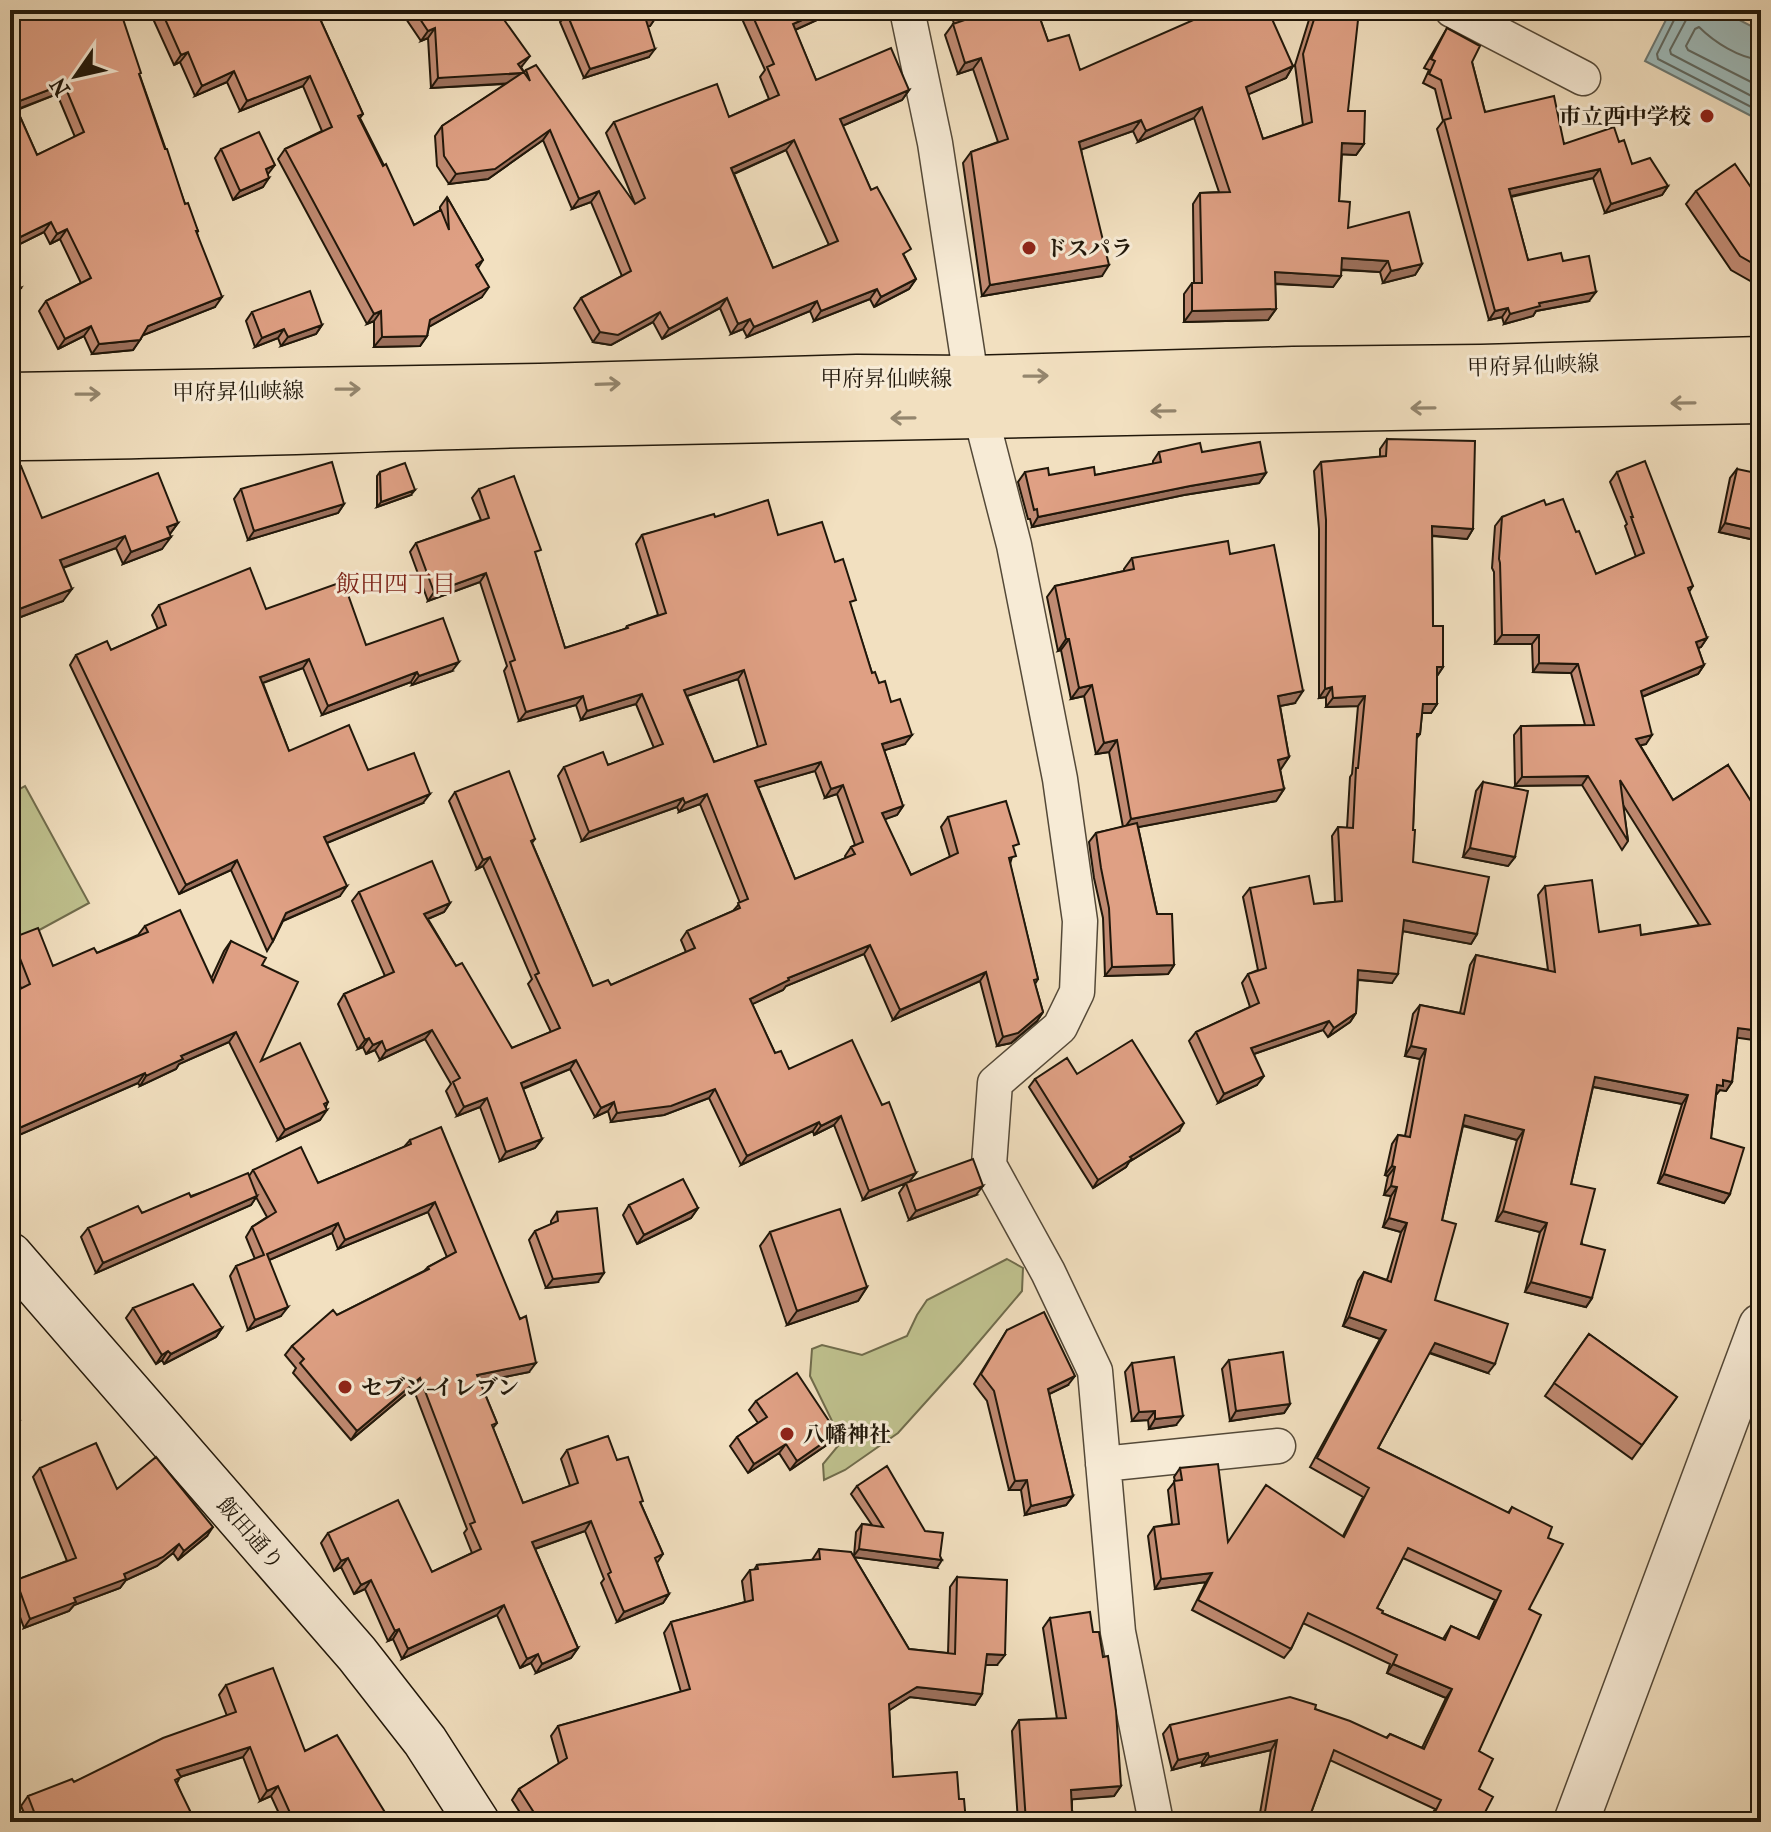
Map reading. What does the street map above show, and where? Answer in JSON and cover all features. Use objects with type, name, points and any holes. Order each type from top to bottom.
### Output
[{"type":"main road","name":"甲府昇仙峡線","points":[[10,438],[542,424],[975,397],[1293,369],[1761,359]]},
{"type":"main road","name":"甲府昇仙峡線","points":[[10,395],[857,377],[975,397],[1217,410],[1761,401]]},
{"type":"main road","name":"飯田通り","points":[[10,1255],[357,1654],[425,1741],[477,1822]]},
{"type":"main road","points":[[1576,1822],[1761,1326]]},
{"type":"street","points":[[907,10],[935,143],[975,397],[1014,545],[1060,779],[1080,921],[1077,992],[1060,1027],[995,1083],[989,1165],[1048,1272],[1095,1371],[1118,1632],[1156,1822]]},
{"type":"street","points":[[1452,10],[1583,78]]},
{"type":"street","points":[[1103,1464],[1278,1446]]},
{"type":"green space","points":[[25,786],[89,903],[10,946],[10,794]]},
{"type":"green space","points":[[1007,1259],[1023,1268],[1022,1291],[898,1433],[845,1470],[824,1480],[823,1464],[838,1446],[836,1429],[810,1376],[812,1349],[822,1345],[862,1355],[907,1336],[927,1300]]},
{"type":"water","points":[[1671,10],[1720,10],[1761,31],[1761,121],[1645,61]]},
{"type":"building","points":[[10,10],[120,10],[165,149],[222,297],[148,326],[140,340],[99,344],[91,326],[65,339],[46,301],[91,278],[67,229],[57,234],[51,222],[10,242],[10,70],[16,67],[10,52]],"holes":[[[64,84],[84,132],[37,155],[14,103]]]},
{"type":"building","points":[[161,10],[316,10],[363,114],[358,116],[383,166],[386,164],[414,225],[441,210],[449,230],[447,197],[483,260],[476,265],[489,287],[430,320],[427,336],[382,337],[381,311],[374,314],[285,149],[332,127],[310,76],[247,101],[234,71],[202,86],[188,52],[181,55]]},
{"type":"building","points":[[414,10],[497,10],[530,56],[518,64],[530,81],[526,70],[536,65],[635,204],[645,198],[614,122],[717,84],[729,117],[779,95],[767,67],[774,64],[750,10],[824,10],[793,24],[816,80],[891,48],[909,90],[840,119],[871,190],[877,187],[911,249],[903,254],[916,279],[881,297],[877,289],[821,311],[817,301],[754,327],[750,319],[738,324],[727,298],[669,329],[660,312],[618,335],[600,332],[581,298],[631,271],[599,191],[579,199],[550,130],[495,169],[456,174],[444,156],[442,126],[522,73],[438,78],[435,28],[428,31]],"holes":[[[794,140],[838,241],[773,268],[731,168]]]},
{"type":"building","points":[[569,10],[654,10],[656,17],[646,20],[655,49],[590,69],[567,14]]},
{"type":"building","points":[[961,10],[1037,10],[1048,41],[1069,35],[1080,70],[1216,10],[1268,10],[1293,66],[1246,87],[1263,139],[1312,122],[1303,54],[1317,10],[1345,10],[1343,17],[1358,20],[1348,111],[1365,111],[1364,144],[1342,143],[1339,201],[1350,202],[1348,228],[1409,212],[1422,264],[1391,271],[1388,261],[1342,258],[1341,276],[1275,272],[1276,309],[1192,311],[1192,283],[1202,283],[1200,193],[1230,192],[1202,107],[1146,131],[1141,120],[1079,142],[1109,265],[990,285],[971,152],[1008,139],[981,58],[965,63],[953,24],[965,20]]},
{"type":"building","points":[[1447,28],[1480,46],[1472,62],[1485,112],[1554,96],[1564,144],[1614,127],[1619,142],[1624,140],[1632,164],[1650,158],[1668,186],[1611,204],[1600,169],[1509,189],[1528,260],[1561,253],[1563,261],[1589,256],[1596,292],[1539,303],[1540,306],[1510,314],[1508,308],[1495,311],[1444,120],[1451,118],[1441,80],[1429,74],[1435,61],[1431,59]]},
{"type":"building","points":[[259,132],[275,165],[266,169],[269,178],[240,191],[221,149]]},
{"type":"building","points":[[1735,164],[1761,202],[1761,268],[1740,256],[1696,191]]},
{"type":"building","points":[[10,266],[21,288],[10,293]]},
{"type":"building","points":[[310,291],[322,325],[288,337],[284,329],[262,338],[252,312]]},
{"type":"building","points":[[1387,439],[1475,441],[1473,529],[1432,526],[1433,626],[1443,626],[1443,667],[1437,667],[1437,704],[1423,704],[1420,734],[1417,734],[1413,862],[1489,877],[1477,934],[1404,920],[1398,974],[1358,970],[1356,1013],[1334,1028],[1329,1021],[1251,1048],[1264,1076],[1224,1094],[1196,1032],[1259,1003],[1248,974],[1266,968],[1250,888],[1309,876],[1314,904],[1342,901],[1338,827],[1353,828],[1356,768],[1365,696],[1333,698],[1332,687],[1325,689],[1326,520],[1321,462],[1386,456]]},
{"type":"building","points":[[1260,442],[1266,473],[1038,517],[1025,472],[1048,468],[1049,475],[1094,467],[1095,475],[1161,462],[1159,452],[1200,443],[1202,452]]},
{"type":"building","points":[[1645,461],[1693,586],[1688,588],[1707,638],[1696,642],[1704,665],[1641,691],[1652,735],[1636,739],[1673,800],[1728,765],[1761,817],[1761,1031],[1738,1028],[1732,1082],[1723,1080],[1723,1086],[1717,1085],[1711,1138],[1744,1148],[1730,1194],[1664,1174],[1688,1095],[1595,1077],[1571,1184],[1595,1189],[1581,1244],[1605,1250],[1592,1298],[1531,1282],[1547,1223],[1503,1211],[1524,1130],[1465,1115],[1442,1220],[1456,1224],[1435,1300],[1508,1324],[1495,1364],[1435,1343],[1378,1448],[1509,1513],[1512,1507],[1552,1527],[1548,1538],[1563,1544],[1529,1609],[1541,1615],[1479,1751],[1493,1759],[1479,1789],[1493,1797],[1480,1822],[1430,1822],[1441,1800],[1334,1750],[1311,1813],[1337,1822],[1222,1822],[1265,1812],[1277,1740],[1209,1757],[1208,1753],[1178,1760],[1170,1725],[1290,1697],[1316,1705],[1315,1709],[1387,1738],[1390,1734],[1424,1749],[1452,1689],[1393,1664],[1397,1655],[1308,1613],[1291,1649],[1198,1600],[1212,1573],[1161,1579],[1154,1527],[1179,1524],[1174,1481],[1182,1480],[1180,1468],[1218,1464],[1228,1542],[1266,1485],[1344,1537],[1369,1488],[1317,1458],[1386,1330],[1349,1317],[1364,1272],[1391,1282],[1407,1223],[1389,1218],[1397,1187],[1391,1186],[1395,1167],[1392,1166],[1398,1135],[1410,1137],[1426,1049],[1411,1046],[1420,1005],[1464,1014],[1476,955],[1555,972],[1545,886],[1592,880],[1599,932],[1640,925],[1641,935],[1710,924],[1620,780],[1628,841],[1588,776],[1522,777],[1521,726],[1594,725],[1578,664],[1539,663],[1539,635],[1502,635],[1499,559],[1502,517],[1544,500],[1546,505],[1563,499],[1596,574],[1644,553],[1617,472]],"holes":[[[1408,1548],[1501,1591],[1479,1639],[1451,1626],[1445,1640],[1377,1608]]]},
{"type":"building","points":[[332,462],[344,504],[254,531],[241,489]]},
{"type":"building","points":[[405,463],[415,490],[381,502],[380,472]]},
{"type":"building","points":[[21,466],[42,518],[158,473],[178,523],[167,527],[171,537],[131,552],[125,536],[60,560],[72,589],[14,611],[10,602],[10,470]]},
{"type":"building","points":[[1737,469],[1761,474],[1761,531],[1725,523]]},
{"type":"building","points":[[514,476],[541,550],[535,552],[565,648],[666,613],[642,535],[768,500],[778,535],[822,522],[835,562],[843,559],[856,600],[850,602],[872,673],[875,672],[879,683],[885,681],[891,702],[900,699],[912,735],[882,744],[903,806],[882,813],[911,875],[958,853],[948,817],[1006,801],[1019,844],[1013,846],[1016,856],[1009,858],[1043,1012],[1018,1033],[1003,1037],[986,972],[900,1010],[870,945],[788,978],[750,999],[775,1053],[781,1051],[789,1069],[852,1040],[882,1105],[889,1102],[916,1173],[869,1191],[841,1116],[821,1126],[819,1122],[747,1156],[715,1089],[671,1106],[617,1113],[614,1102],[601,1108],[576,1060],[521,1083],[542,1139],[506,1152],[487,1098],[464,1107],[453,1082],[460,1078],[432,1030],[386,1051],[382,1041],[373,1045],[369,1038],[365,1040],[344,994],[394,972],[359,892],[432,861],[450,903],[424,914],[456,966],[462,963],[512,1048],[560,1028],[535,975],[539,973],[490,857],[483,860],[455,792],[509,771],[535,839],[531,841],[593,986],[608,980],[611,985],[695,948],[687,931],[740,908],[738,903],[748,899],[707,794],[685,803],[683,798],[589,832],[564,767],[603,752],[608,765],[663,744],[642,694],[587,711],[583,696],[526,712],[510,662],[515,660],[486,573],[434,592],[416,543],[489,518],[479,489]],"holes":[[[744,670],[766,744],[714,762],[684,690]],[[821,762],[831,789],[843,785],[863,842],[851,847],[855,854],[795,879],[755,781]]]},
{"type":"building","points":[[1228,541],[1230,554],[1274,545],[1303,691],[1278,696],[1289,757],[1278,760],[1284,789],[1131,819],[1117,740],[1104,743],[1092,685],[1079,688],[1055,586],[1134,569],[1132,558]]},
{"type":"building","points":[[250,568],[266,609],[339,583],[341,590],[346,589],[366,645],[443,618],[459,662],[419,676],[417,672],[328,706],[309,659],[260,677],[289,751],[349,725],[368,770],[414,753],[430,794],[324,837],[347,886],[286,913],[273,941],[237,860],[186,885],[76,655],[107,641],[111,650],[166,625],[159,605]]},
{"type":"building","points":[[1483,782],[1528,791],[1515,857],[1470,848]]},
{"type":"building","points":[[1137,823],[1157,914],[1172,914],[1174,965],[1112,967],[1109,908],[1096,833]]},
{"type":"building","points":[[180,910],[213,982],[231,941],[266,958],[262,965],[298,982],[261,1061],[300,1043],[328,1102],[324,1104],[327,1110],[285,1130],[236,1032],[181,1056],[183,1059],[146,1076],[145,1073],[10,1132],[10,994],[30,984],[12,938],[38,928],[53,966],[94,948],[97,953],[148,932],[145,926]]},
{"type":"building","points":[[1132,1040],[1184,1123],[1098,1180],[1035,1079],[1067,1058],[1077,1074]]},
{"type":"building","points":[[441,1127],[520,1319],[526,1316],[536,1363],[477,1375],[497,1423],[492,1425],[523,1503],[578,1483],[567,1450],[608,1436],[617,1460],[628,1457],[643,1501],[640,1502],[663,1554],[655,1558],[669,1594],[624,1612],[591,1521],[532,1542],[578,1648],[542,1664],[538,1654],[527,1659],[504,1605],[408,1649],[399,1629],[395,1631],[371,1580],[361,1585],[348,1558],[341,1561],[328,1533],[398,1500],[432,1572],[481,1549],[470,1524],[475,1522],[420,1378],[357,1431],[300,1363],[304,1359],[292,1346],[333,1310],[337,1315],[456,1252],[435,1202],[345,1240],[338,1223],[267,1254],[288,1307],[255,1320],[236,1266],[264,1255],[252,1227],[276,1212],[253,1170],[301,1147],[318,1183],[411,1144],[410,1140]]},
{"type":"building","points":[[973,1159],[983,1186],[916,1211],[906,1183]]},
{"type":"building","points":[[248,1173],[257,1196],[103,1263],[88,1228],[138,1206],[142,1213]]},
{"type":"building","points":[[683,1179],[698,1208],[644,1235],[629,1205]]},
{"type":"building","points":[[597,1208],[604,1273],[553,1279],[535,1231],[558,1221],[557,1212]]},
{"type":"building","points":[[840,1209],[867,1287],[797,1311],[770,1232]]},
{"type":"building","points":[[193,1284],[222,1328],[171,1354],[168,1351],[162,1355],[133,1308]]},
{"type":"building","points":[[1044,1312],[1075,1376],[1048,1389],[1073,1496],[1031,1506],[1027,1480],[1015,1481],[994,1391],[981,1374],[1007,1330]]},
{"type":"building","points":[[1589,1334],[1677,1397],[1642,1445],[1554,1383]]},
{"type":"building","points":[[1283,1352],[1290,1404],[1236,1411],[1229,1360]]},
{"type":"building","points":[[1174,1357],[1183,1416],[1155,1419],[1155,1411],[1139,1412],[1132,1363]]},
{"type":"building","name":"八幡神社","points":[[797,1373],[837,1433],[797,1461],[786,1444],[754,1464],[737,1437],[767,1417],[756,1401]]},
{"type":"building","points":[[10,1401],[19,1422],[10,1426]]},
{"type":"building","points":[[96,1443],[117,1489],[156,1457],[213,1527],[184,1551],[179,1544],[163,1557],[124,1574],[126,1579],[74,1598],[76,1602],[30,1619],[16,1580],[76,1558],[40,1468]]},
{"type":"building","points":[[887,1466],[925,1531],[943,1533],[942,1560],[859,1549],[862,1524],[883,1527],[857,1486]]},
{"type":"building","points":[[819,1549],[851,1552],[909,1649],[955,1654],[957,1577],[1007,1580],[1005,1655],[987,1654],[982,1694],[917,1687],[889,1704],[893,1777],[957,1772],[959,1799],[964,1799],[966,1822],[540,1822],[519,1789],[567,1758],[558,1726],[690,1689],[671,1622],[753,1600],[750,1570],[758,1569],[757,1565],[820,1559]]},
{"type":"building","points":[[1090,1612],[1093,1632],[1099,1632],[1103,1657],[1108,1656],[1116,1711],[1121,1786],[1071,1790],[1072,1812],[1059,1813],[1059,1822],[1026,1822],[1019,1720],[1066,1718],[1050,1618]]},
{"type":"building","points":[[273,1668],[305,1751],[337,1735],[391,1822],[278,1822],[291,1815],[278,1786],[267,1791],[250,1747],[177,1770],[181,1777],[175,1780],[194,1819],[187,1822],[38,1822],[28,1796],[72,1779],[74,1782],[163,1738],[236,1712],[226,1685]]},
{"type":"place","name":"市立西中学校","points":[[1707,116]]},
{"type":"place","name":"ドスパラ","points":[[1029,248]]},
{"type":"place","name":"セブン-イレブン","points":[[345,1387]]},
{"type":"place","name":"八幡神社","points":[[787,1434]]},
{"type":"district","name":"飯田四丁目","points":[[396,584]]}]
